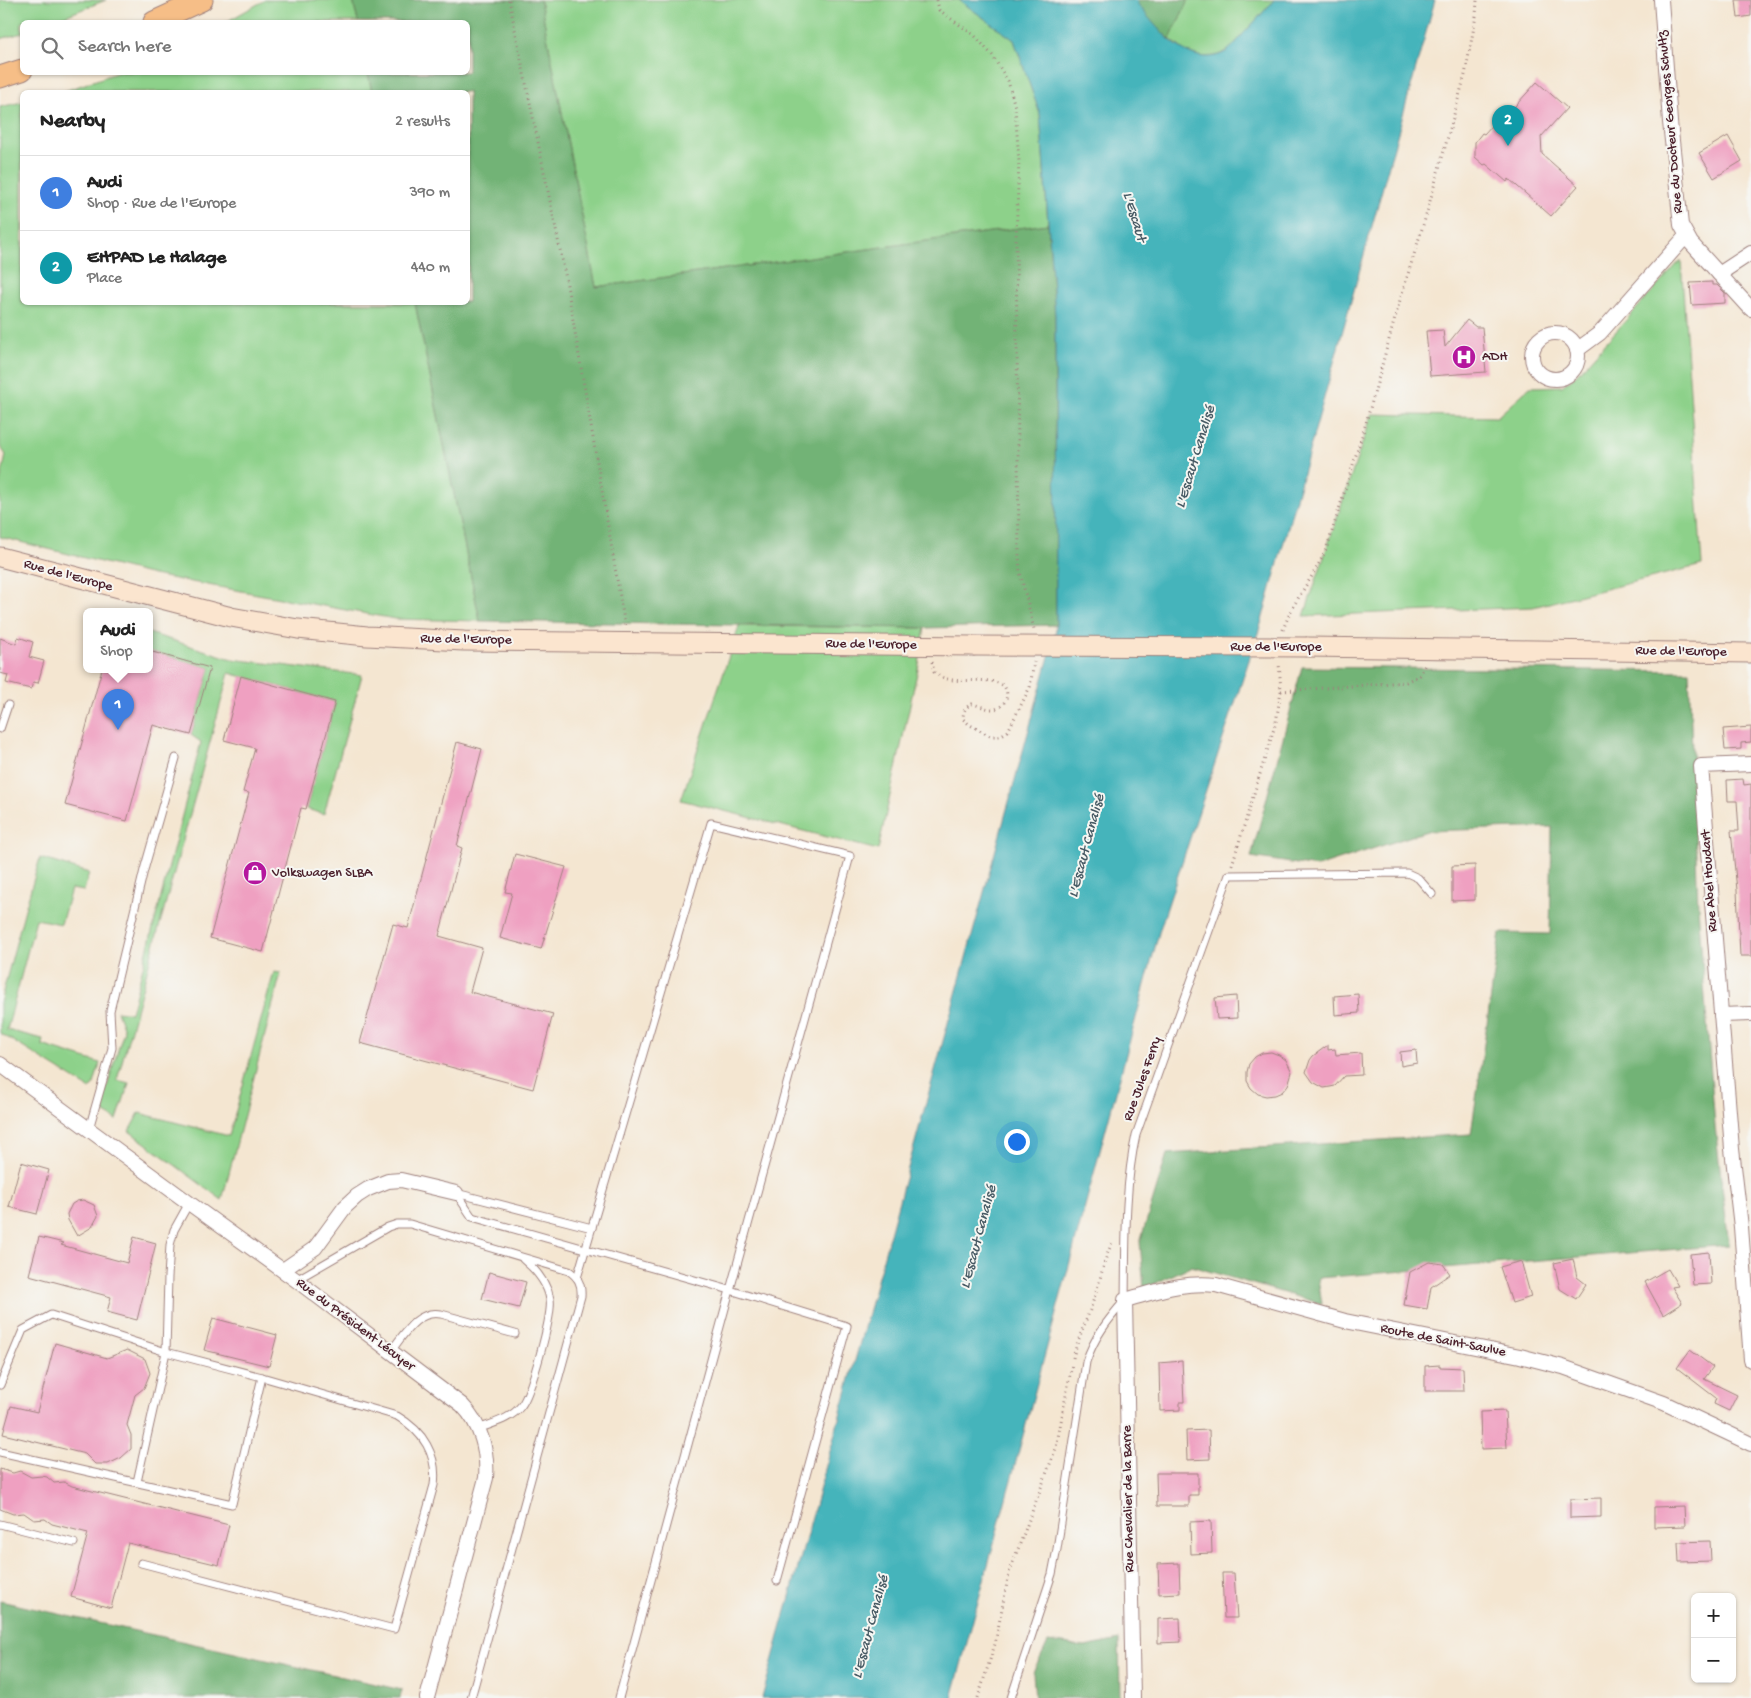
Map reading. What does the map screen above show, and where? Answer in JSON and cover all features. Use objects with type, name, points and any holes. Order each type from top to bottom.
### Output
[{"type":"main road","points":[[158,20],[202,0]]},
{"type":"main road","points":[[0,77],[20,71]]},
{"type":"street","name":"Rue du Docteur Georges Schultz","points":[[1661,0],[1670,122],[1680,219],[1686,236],[1751,309]]},
{"type":"street","points":[[1577,350],[1600,333],[1686,236]]},
{"type":"street","points":[[1719,274],[1751,253]]},
{"type":"street","name":"Rue de l'Europe","points":[[0,558],[217,614],[307,630],[367,636],[441,640],[973,646],[1307,647],[1751,653]]},
{"type":"street","name":"Rue Abel Houdart","points":[[1751,764],[1701,766],[1732,1149],[1747,1242],[1751,1360]]},
{"type":"street","points":[[1720,1015],[1751,1014]]},
{"type":"street","name":"Rue du Président Lécuyer","points":[[0,1064],[188,1204],[283,1270],[462,1405],[471,1416],[486,1451],[487,1468],[484,1488],[427,1698]]},
{"type":"street","points":[[283,1270],[315,1248],[344,1207],[368,1189],[401,1180],[456,1193]]},
{"type":"street","name":"Route de Saint-Saulve","points":[[1125,1300],[1195,1283],[1216,1285],[1345,1321],[1520,1356],[1563,1367],[1664,1403],[1751,1444]]},
{"type":"street","name":"Rue Chevalier de la Barre","points":[[1125,1300],[1133,1698]]},
{"type":"lane","points":[[0,729],[8,706]]},
{"type":"lane","points":[[89,1129],[112,1048],[110,1012],[144,870],[176,758]]},
{"type":"lane","points":[[577,1278],[711,823],[850,856],[619,1698]]},
{"type":"lane","points":[[1228,876],[1407,872],[1418,878],[1432,894]]},
{"type":"lane","name":"Rue Jules Ferry","points":[[1125,1300],[1126,1219],[1136,1135],[1228,876]]},
{"type":"lane","points":[[456,1193],[592,1228]]},
{"type":"lane","points":[[456,1193],[472,1217],[586,1248],[847,1326],[777,1581]]},
{"type":"lane","points":[[137,1482],[166,1352],[170,1245],[174,1230],[188,1204]]},
{"type":"lane","points":[[296,1280],[388,1227],[397,1224],[410,1224],[569,1271],[581,1284],[581,1296],[470,1698]]},
{"type":"lane","points":[[478,1429],[511,1416],[526,1400],[550,1314],[551,1304],[546,1287],[535,1271],[518,1256]]},
{"type":"lane","points":[[1011,1698],[1052,1574],[1086,1362],[1092,1344],[1104,1324],[1125,1300]]},
{"type":"lane","points":[[391,1351],[414,1323],[430,1313],[515,1334]]},
{"type":"lane","points":[[0,1385],[23,1330],[52,1315],[166,1352],[262,1377],[397,1416],[413,1426],[429,1447],[434,1465],[434,1485],[394,1629],[141,1563]]},
{"type":"lane","points":[[0,1452],[232,1504],[262,1377]]},
{"type":"lane","points":[[0,1524],[74,1543]]},
{"type":"path","points":[[509,0],[566,279],[628,642]]},
{"type":"path","points":[[937,0],[940,10],[975,36],[992,55],[1008,81],[1016,108],[1020,160],[1016,238],[1019,556],[1020,572],[1033,619],[1035,634]]},
{"type":"path","points":[[1282,631],[1292,608],[1325,554],[1366,423],[1465,76],[1476,16],[1476,0]]},
{"type":"path","points":[[932,655],[932,667],[943,678],[994,682],[1004,686],[1007,694],[999,708],[991,710],[972,704],[964,711],[963,719],[966,723],[990,736],[1004,734],[1011,727],[1030,687],[1034,661]]},
{"type":"path","points":[[1228,876],[1279,710],[1281,691],[1279,656]]},
{"type":"path","points":[[1281,691],[1406,682],[1416,678],[1423,672],[1425,664],[1416,663]]},
{"type":"path","points":[[978,1698],[998,1629],[1009,1573],[1056,1448],[1071,1368],[1080,1334],[1094,1300],[1112,1244],[1126,1219]]},
{"type":"green space","points":[[0,0],[106,0],[55,20],[20,20],[20,34],[0,39]]},
{"type":"green space","points":[[265,0],[353,0],[358,20],[230,20]]},
{"type":"green space","points":[[353,0],[540,0],[596,287],[1048,224],[1055,316],[1056,625],[925,628],[480,621],[415,305],[470,305],[470,90],[372,90],[368,75],[470,75],[470,20],[358,20]]},
{"type":"green space","points":[[540,0],[959,0],[1014,40],[1040,114],[1048,224],[596,287]]},
{"type":"green space","points":[[1137,0],[1188,0],[1170,39],[1156,27],[1137,4]]},
{"type":"green space","points":[[1188,0],[1274,0],[1229,50],[1216,56],[1201,57],[1185,51],[1170,39]]},
{"type":"green space","points":[[110,75],[368,75],[372,90],[68,90]]},
{"type":"green space","points":[[20,102],[20,305],[415,305],[480,621],[395,619],[153,575],[0,537],[0,483],[6,455],[0,446],[0,107]]},
{"type":"green space","points":[[1681,260],[1702,565],[1533,607],[1304,616],[1372,414],[1497,417],[1530,387],[1562,386],[1577,374]]},
{"type":"green space","points":[[739,626],[925,628],[919,664],[878,850],[681,800]]},
{"type":"green space","points":[[153,634],[232,659],[362,675],[324,814],[306,809],[335,702],[229,673],[117,1080],[129,1083],[117,1120],[100,1110],[124,1030],[117,1011],[131,1013],[201,742],[191,735],[210,668],[153,652]]},
{"type":"green space","points":[[1302,667],[1689,671],[1698,907],[1715,1126],[1729,1245],[1318,1278],[1322,1304],[1191,1266],[1144,1289],[1140,1242],[1167,1154],[1471,1134],[1500,933],[1550,934],[1552,827],[1427,831],[1317,867],[1251,857]]},
{"type":"green space","points":[[40,858],[89,873],[84,891],[71,889],[61,924],[36,919],[7,1030],[43,1039],[42,1045],[100,1063],[94,1084],[90,1089],[0,1033],[0,1003]]},
{"type":"green space","points":[[274,972],[281,973],[222,1200],[129,1131],[139,1113],[229,1136]]},
{"type":"green space","points":[[0,1601],[402,1690],[400,1698],[0,1698]]},
{"type":"green space","points":[[1119,1640],[1120,1698],[1035,1698],[1033,1673],[1048,1642],[1085,1647]]},
{"type":"water","points":[[959,0],[1137,0],[1138,4],[1155,25],[1176,45],[1188,52],[1201,56],[1214,56],[1227,51],[1274,0],[1435,0],[1261,624],[1160,929],[952,1698],[762,1698],[1056,631],[1055,316],[1040,114],[1014,40]]},
{"type":"building","points":[[1736,0],[1751,0],[1751,16],[1738,18]]},
{"type":"building","points":[[1537,82],[1567,108],[1541,137],[1542,154],[1578,186],[1551,216],[1509,179],[1507,182],[1475,157],[1475,142],[1482,133],[1484,134],[1503,113],[1506,116]]},
{"type":"building","points":[[1728,136],[1742,161],[1714,178],[1699,153]]},
{"type":"building","points":[[1712,282],[1712,285],[1717,285],[1725,293],[1725,303],[1692,305],[1690,283]]},
{"type":"building","points":[[1467,320],[1476,327],[1482,327],[1486,372],[1430,376],[1426,331],[1443,330],[1445,347]]},
{"type":"building","points":[[18,637],[33,642],[29,657],[44,661],[38,683],[33,682],[31,689],[6,683],[8,675],[0,673],[0,638],[16,644]]},
{"type":"building","points":[[153,652],[210,668],[191,735],[153,725],[127,821],[65,805],[101,673],[153,673]]},
{"type":"building","name":"Volkswagen SLBA","points":[[241,676],[335,702],[306,809],[301,808],[263,952],[210,938],[249,793],[243,792],[255,748],[224,740]]},
{"type":"building","points":[[1751,727],[1751,742],[1741,743],[1741,749],[1725,750],[1723,729]]},
{"type":"building","points":[[457,742],[482,749],[457,846],[462,848],[439,936],[482,948],[470,992],[553,1014],[533,1089],[360,1043],[393,924],[408,928]]},
{"type":"building","points":[[1743,779],[1744,785],[1751,784],[1751,956],[1740,956],[1737,890],[1731,831],[1739,831],[1737,801],[1728,801],[1727,780]]},
{"type":"building","points":[[515,854],[566,867],[541,949],[500,938],[512,893],[505,892]]},
{"type":"building","points":[[1475,865],[1475,900],[1452,901],[1452,866]]},
{"type":"building","points":[[1358,994],[1359,1013],[1335,1015],[1334,996]]},
{"type":"building","points":[[1236,996],[1237,1018],[1217,1019],[1215,998]]},
{"type":"building","points":[[1328,1045],[1328,1050],[1335,1049],[1336,1055],[1361,1053],[1362,1075],[1344,1076],[1335,1086],[1324,1088],[1313,1082],[1306,1072],[1310,1060]]},
{"type":"building","points":[[1416,1050],[1417,1063],[1401,1066],[1400,1052]]},
{"type":"building","points":[[1271,1052],[1286,1060],[1292,1072],[1288,1085],[1282,1092],[1266,1096],[1258,1094],[1251,1088],[1247,1081],[1247,1072],[1249,1064],[1255,1057],[1262,1053]]},
{"type":"building","points":[[21,1162],[49,1170],[37,1214],[9,1207]]},
{"type":"building","points":[[83,1200],[94,1205],[98,1216],[92,1227],[77,1236],[68,1220],[67,1214],[72,1204]]},
{"type":"building","points":[[39,1237],[127,1263],[134,1237],[156,1243],[137,1320],[107,1312],[111,1297],[29,1275]]},
{"type":"building","points":[[1709,1252],[1711,1284],[1693,1285],[1690,1254]]},
{"type":"building","points":[[1573,1259],[1577,1277],[1586,1284],[1576,1299],[1560,1289],[1554,1263]]},
{"type":"building","points":[[1521,1261],[1531,1297],[1512,1303],[1500,1267]]},
{"type":"building","points":[[1429,1262],[1443,1264],[1450,1274],[1431,1287],[1427,1309],[1404,1305],[1410,1272]]},
{"type":"building","points":[[1668,1269],[1678,1286],[1672,1287],[1682,1303],[1663,1315],[1645,1282]]},
{"type":"building","points":[[489,1272],[526,1282],[519,1308],[482,1299]]},
{"type":"building","points":[[213,1318],[277,1335],[269,1366],[204,1350]]},
{"type":"building","points":[[55,1343],[107,1358],[127,1350],[145,1359],[150,1373],[144,1388],[135,1395],[127,1425],[131,1435],[131,1449],[121,1458],[108,1464],[95,1464],[85,1454],[3,1434],[11,1406],[37,1412]]},
{"type":"building","points":[[1690,1350],[1713,1367],[1704,1379],[1737,1395],[1729,1411],[1714,1404],[1716,1398],[1677,1368]]},
{"type":"building","points":[[1182,1361],[1184,1402],[1180,1402],[1180,1410],[1160,1411],[1159,1363]]},
{"type":"building","points":[[1440,1365],[1440,1367],[1463,1368],[1464,1391],[1425,1391],[1425,1366]]},
{"type":"building","points":[[1505,1411],[1507,1448],[1481,1449],[1480,1412]]},
{"type":"building","points":[[1209,1430],[1210,1459],[1187,1460],[1186,1431]]},
{"type":"building","points":[[0,1469],[13,1473],[20,1471],[31,1477],[47,1477],[54,1483],[64,1482],[72,1486],[229,1525],[219,1565],[128,1543],[111,1608],[71,1597],[88,1533],[52,1524],[45,1519],[34,1520],[24,1513],[13,1514],[0,1509]]},
{"type":"building","points":[[1156,1473],[1198,1473],[1198,1495],[1189,1495],[1189,1506],[1157,1506]]},
{"type":"building","points":[[1601,1498],[1601,1517],[1570,1518],[1570,1499]]},
{"type":"building","points":[[1684,1506],[1685,1526],[1654,1527],[1654,1507]]},
{"type":"building","points":[[1211,1521],[1212,1553],[1191,1554],[1190,1522]]},
{"type":"building","points":[[1710,1541],[1711,1561],[1679,1562],[1678,1542]]},
{"type":"building","points":[[1179,1563],[1180,1593],[1159,1594],[1158,1564]]},
{"type":"building","points":[[1222,1573],[1234,1573],[1237,1618],[1224,1618]]},
{"type":"building","points":[[1180,1618],[1181,1642],[1158,1643],[1158,1619]]},
{"type":"place","name":"EHPAD Le Halage","points":[[1508,146]]},
{"type":"place","name":"ADH","points":[[1464,357]]},
{"type":"place","name":"Audi","points":[[118,730]]},
{"type":"place","name":"Volkswagen SLBA","points":[[255,873]]},
{"type":"water label","name":"L'Escaut","points":[[1134,217]]},
{"type":"water label","name":"L'Escaut Canalisé","points":[[1196,457]]},
{"type":"water label","name":"L'Escaut Canalisé","points":[[1087,846]]},
{"type":"water label","name":"L'Escaut Canalisé","points":[[979,1237]]},
{"type":"water label","name":"L'Escaut Canalisé","points":[[871,1627]]}]
